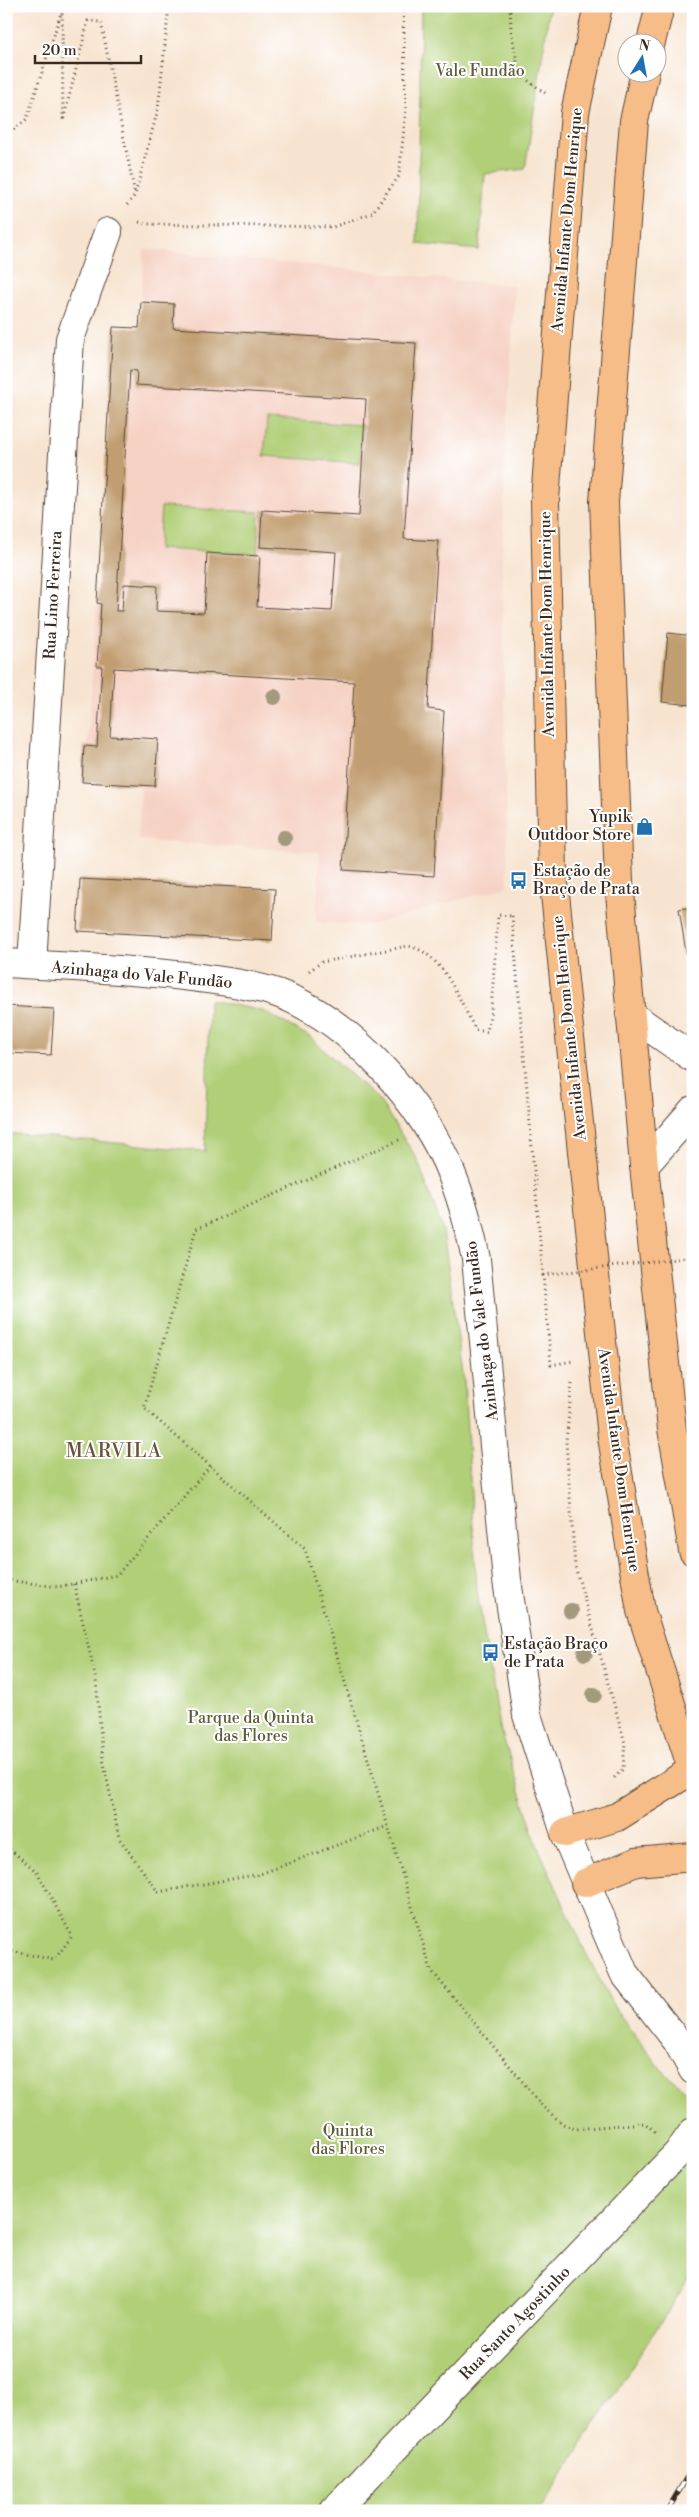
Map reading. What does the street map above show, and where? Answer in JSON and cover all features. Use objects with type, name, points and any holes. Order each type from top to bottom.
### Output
[{"type":"main road","name":"Avenida Infante Dom Henrique","points":[[598,6],[575,113],[545,500],[553,875],[612,1437],[641,1611],[692,1772]]},
{"type":"main road","points":[[654,32],[660,6]]},
{"type":"main road","points":[[643,82],[634,121],[604,502],[619,881],[630,1014],[672,1429],[693,1551]]},
{"type":"main road","points":[[565,1833],[617,1817],[692,1772]]},
{"type":"main road","points":[[585,1883],[636,1862],[693,1857]]},
{"type":"street","name":"Rua Lino Ferreira","points":[[19,964],[70,339],[114,223]]},
{"type":"street","name":"Azinhaga do Vale Fundão","points":[[19,964],[166,974],[252,986],[278,994],[310,1008],[350,1038],[394,1083],[427,1128],[452,1173],[464,1208],[476,1259],[507,1580],[527,1716],[565,1833],[624,1973],[677,2041],[693,2070]]},
{"type":"street","points":[[630,1014],[693,1058]]},
{"type":"street","points":[[644,1166],[693,1110]]},
{"type":"street","name":"Rua Santo Agostinho","points":[[334,2511],[678,2153],[693,2132]]},
{"type":"path","points":[[114,223],[135,195],[158,110],[170,6]]},
{"type":"path","points":[[114,223],[333,227],[372,213],[399,176],[406,109],[403,6]]},
{"type":"path","points":[[510,6],[511,28],[519,74],[546,93]]},
{"type":"path","points":[[6,136],[27,119],[62,10],[63,121],[88,21],[101,22],[135,195]]},
{"type":"path","points":[[278,994],[322,962],[408,946],[422,949],[439,965],[476,1030],[487,1032],[491,1010],[498,915],[512,916],[551,1364],[574,1360],[573,1370]]},
{"type":"path","points":[[427,1128],[196,1229],[144,1408],[305,1549],[431,1970],[544,2108],[563,2124],[575,2129],[645,2122],[660,2136]]},
{"type":"path","points":[[543,1275],[693,1257]]},
{"type":"path","points":[[572,1379],[566,1442],[575,1566],[624,1744],[624,1769],[611,1782]]},
{"type":"path","points":[[6,1580],[58,1587],[117,1575],[210,1466]]},
{"type":"path","points":[[74,1584],[96,1680],[103,1759],[120,1838],[158,1892],[260,1874],[388,1826]]},
{"type":"path","points":[[6,1846],[37,1872],[72,1936],[54,1960],[6,1950]]},
{"type":"shaded area","points":[[144,249],[515,286],[505,463],[502,570],[508,886],[370,925],[316,922],[320,852],[138,840],[141,785],[88,746],[113,327],[139,328]]},
{"type":"green space","name":"Vale Fundão","points":[[421,6],[550,6],[525,169],[485,174],[479,250],[418,244]]},
{"type":"green space","points":[[267,419],[362,425],[360,463],[264,456]]},
{"type":"green space","points":[[161,507],[259,512],[257,554],[158,549]]},
{"type":"green space","points":[[209,1000],[263,1011],[310,1037],[379,1100],[417,1159],[443,1231],[464,1381],[477,1591],[500,1727],[537,1845],[586,1953],[614,2007],[665,2074],[693,2096],[693,2272],[539,2511],[6,2511],[6,1133],[205,1151]]},
{"type":"building","points":[[141,302],[174,304],[173,328],[416,343],[404,539],[438,541],[428,709],[444,711],[434,876],[343,870],[354,682],[114,668],[110,736],[158,739],[155,786],[82,782],[84,746],[97,747],[102,666],[97,666],[101,604],[97,603],[113,327],[139,328]],"holes":[[[130,370],[137,371],[136,385],[366,399],[359,516],[262,510],[260,547],[336,552],[332,611],[257,607],[260,556],[207,553],[204,613],[156,611],[157,586],[124,584],[122,611],[116,611]]]},
{"type":"building","points":[[668,633],[693,636],[693,705],[662,702]]},
{"type":"building","points":[[80,879],[275,889],[272,941],[77,931]]},
{"type":"building","points":[[693,907],[693,988],[692,989],[679,909]]},
{"type":"building","points":[[6,1006],[54,1009],[51,1055],[6,1053]]},
{"type":"railway","points":[[667,2511],[693,2467]]},
{"type":"railway","points":[[690,2511],[693,2506]]},
{"type":"place","name":"Yupik Outdoor Store","points":[[645,826]]},
{"type":"place","name":"Estação de Braço de Prata","points":[[519,880]]},
{"type":"place","name":"Estação Braço de Prata","points":[[490,1653]]},
{"type":"district","name":"MARVILA","points":[[114,1451]]},
{"type":"park label","name":"Parque da Quinta das Flores","points":[[251,1727]]},
{"type":"park label","name":"Quinta das Flores","points":[[348,2140]]}]
